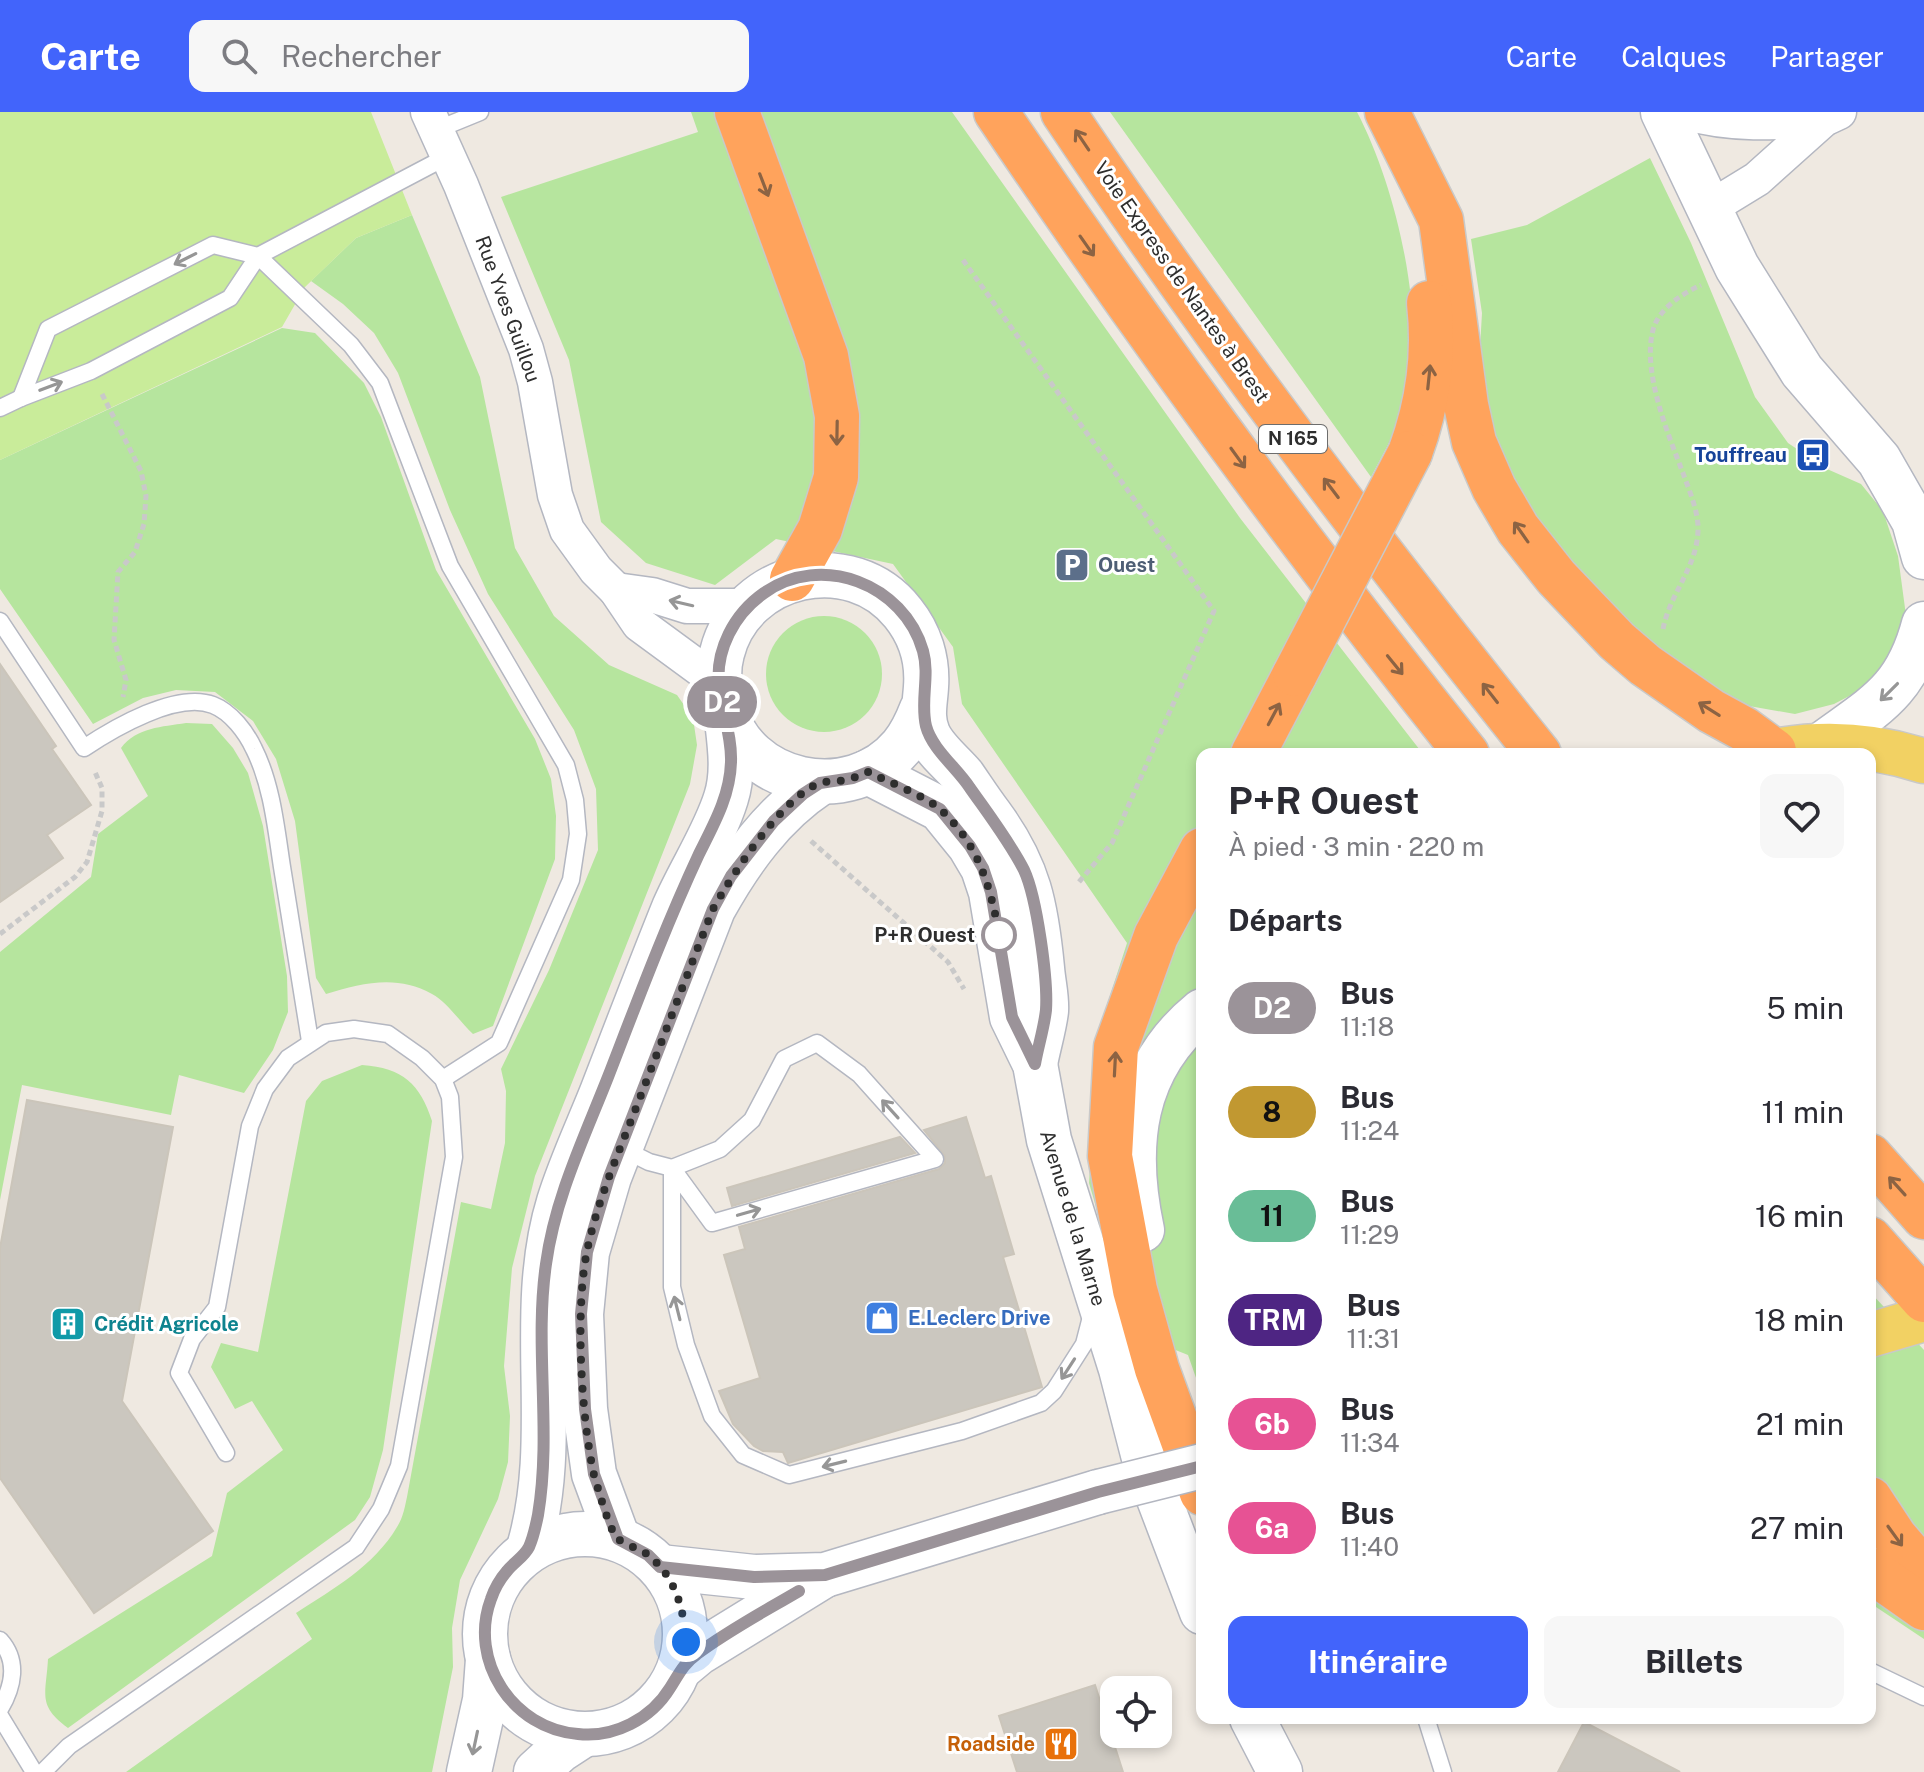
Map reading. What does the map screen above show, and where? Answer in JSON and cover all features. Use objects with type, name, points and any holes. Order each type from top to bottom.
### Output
[{"type":"highway","points":[[737,112],[826,356],[837,416],[836,477],[820,529],[792,579]]},
{"type":"highway","name":"N 165","points":[[996,112],[1149,335],[1251,476],[1362,623],[1462,748]]},
{"type":"highway","name":"Voie Express de Nantes à Brest","points":[[1063,112],[1285,428],[1534,748]]},
{"type":"highway","points":[[1256,748],[1410,453],[1424,414],[1432,330],[1420,227],[1390,116]]},
{"type":"highway","points":[[1390,116],[1441,220],[1466,405],[1474,442],[1494,488],[1518,529],[1556,577],[1617,641],[1645,665],[1711,711],[1744,729],[1763,748]]},
{"type":"highway","points":[[1196,861],[1156,936],[1116,1047],[1110,1156],[1135,1290],[1157,1369],[1196,1476]]},
{"type":"highway","points":[[1876,1163],[1924,1217]]},
{"type":"highway","points":[[1876,1246],[1924,1300]]},
{"type":"highway","points":[[1876,1508],[1895,1537],[1924,1571]]},
{"type":"highway","points":[[1876,1574],[1924,1608]]},
{"type":"main road","points":[[1663,112],[1737,267],[1802,371],[1879,460],[1914,521],[1924,557]]},
{"type":"main road","points":[[528,1551],[537,1520],[542,1479],[545,1409],[542,1303],[546,1261],[559,1203],[675,906],[726,798],[731,761],[723,705],[721,654],[747,606],[776,585],[792,579],[833,575],[872,587],[889,598],[914,630],[922,649],[926,689],[922,709],[902,746],[886,761],[853,778],[820,783],[797,780],[775,771],[755,758],[739,740],[723,705]]},
{"type":"main road","points":[[1820,746],[1877,705],[1901,681],[1918,646],[1924,624]]},
{"type":"main road","name":"Avenue de la Marne","points":[[922,709],[929,736],[1001,830],[1025,874],[1034,900],[1046,1009],[1035,1064]]},
{"type":"main road","points":[[1802,748],[1850,748]]},
{"type":"main road","points":[[1876,750],[1924,761]]},
{"type":"main road","name":"Avenue de la Marne","points":[[868,772],[940,809],[970,846],[983,868],[991,892],[1012,1017],[1035,1064],[1049,1140],[1121,1369],[1145,1462],[1196,1596]]},
{"type":"main road","points":[[618,1539],[594,1474],[585,1409],[581,1314],[587,1252],[620,1147],[713,909],[731,876],[774,821],[820,783]]},
{"type":"main road","points":[[1196,1016],[1187,1023],[1149,1075],[1135,1130],[1135,1166],[1138,1211],[1153,1287],[1196,1450]]},
{"type":"main road","points":[[1876,1333],[1924,1319]]},
{"type":"main road","name":"Avenue de la Marne","points":[[1121,1369],[1161,1458],[1196,1548]]},
{"type":"main road","points":[[680,1668],[698,1653],[825,1575],[1098,1492],[1196,1468]]},
{"type":"main road","points":[[469,1772],[485,1700],[488,1659],[485,1629],[491,1599],[505,1572],[528,1551],[548,1540],[571,1534],[594,1534],[618,1539],[648,1555],[660,1567],[676,1589],[684,1615],[686,1642],[680,1668],[669,1691],[652,1710],[631,1725],[606,1733],[583,1735],[557,1731],[533,1721],[513,1705],[497,1683],[488,1659]]},
{"type":"main road","points":[[660,1567],[754,1577],[825,1575]]},
{"type":"main road","points":[[1255,1724],[1280,1772]]},
{"type":"main road","points":[[1288,1724],[1310,1772]]},
{"type":"main road","points":[[536,1772],[560,1750],[583,1735]]},
{"type":"street","points":[[1684,112],[1712,120],[1758,124],[1831,116]]},
{"type":"street","points":[[1708,209],[1757,179],[1831,116]]},
{"type":"street","name":"Rue Yves Guillou","points":[[437,133],[526,349],[555,495],[567,530],[596,570],[616,590],[639,624],[703,671],[723,705]]},
{"type":"street","points":[[616,590],[652,595],[687,606],[747,606]]},
{"type":"lane","points":[[0,408],[91,371],[230,298],[258,256],[437,133],[480,112]]},
{"type":"lane","points":[[21,398],[48,329],[213,245],[258,256],[351,345],[380,383],[450,566],[566,765],[575,800],[578,834],[571,880],[499,1043],[443,1079]]},
{"type":"lane","points":[[0,621],[84,748],[119,726],[180,703],[212,704],[233,718],[254,749],[270,796],[310,1041]]},
{"type":"lane","points":[[43,1772],[69,1746],[356,1547],[381,1509],[399,1466],[454,1157],[450,1097],[443,1079],[422,1058],[388,1034],[354,1029],[326,1033],[310,1041],[288,1058],[265,1089],[250,1126],[217,1307],[192,1339],[179,1373],[226,1453]]},
{"type":"lane","points":[[620,1147],[649,1162],[672,1168],[720,1149],[752,1120],[784,1059],[817,1043],[859,1074],[935,1159],[712,1223],[672,1168]]},
{"type":"lane","points":[[672,1168],[672,1287],[686,1345],[712,1416],[743,1455],[789,1475],[962,1431],[1041,1403],[1054,1391],[1084,1344],[1096,1297]]},
{"type":"lane","points":[[0,1640],[6,1647],[13,1670],[10,1693],[0,1709]]},
{"type":"lane","points":[[1876,1674],[1924,1697]]},
{"type":"lane","points":[[0,1716],[34,1772]]},
{"type":"lane","points":[[1428,1724],[1443,1772]]},
{"type":"path","points":[[963,260],[1214,611],[1112,843],[1079,882]]},
{"type":"path","points":[[1662,639],[1667,608],[1694,559],[1698,523],[1654,382],[1651,350],[1653,328],[1665,309],[1684,292],[1737,267]]},
{"type":"path","points":[[91,371],[141,471],[146,496],[144,524],[135,552],[118,572],[114,640],[126,680],[119,726]]},
{"type":"path","points":[[0,934],[75,877],[87,862],[102,811],[102,788],[84,748]]},
{"type":"path","points":[[805,835],[948,962],[965,990]]},
{"type":"green space","points":[[0,112],[371,112],[412,215],[356,238],[305,287],[282,327],[0,460]]},
{"type":"green space","points":[[691,112],[952,112],[1240,518],[1418,748],[1196,748],[1196,1378],[1188,1355],[1133,1333],[1089,1183],[1099,1030],[1127,943],[962,704],[953,647],[893,564],[776,539],[715,585],[646,563],[601,522],[569,360],[501,197],[698,132]]},
{"type":"green space","points":[[1110,112],[1357,112],[1393,205],[1412,309],[1410,388],[1396,427],[1371,477]]},
{"type":"green space","points":[[1650,158],[1691,243],[1755,397],[1788,443],[1827,469],[1861,484],[1883,511],[1898,556],[1907,623],[1876,682],[1834,704],[1795,714],[1749,706],[1673,665],[1558,555],[1505,474],[1485,421],[1479,365],[1482,313],[1471,239],[1527,225]]},
{"type":"green space","points":[[412,215],[480,377],[515,548],[554,616],[609,665],[677,695],[693,718],[697,745],[690,784],[535,1176],[512,1268],[504,1366],[510,1416],[508,1462],[498,1499],[460,1580],[452,1628],[453,1667],[432,1772],[126,1772],[312,1639],[296,1613],[365,1565],[388,1541],[399,1523],[407,1497],[461,1202],[491,1209],[505,1143],[506,1091],[501,1069],[549,970],[598,850],[596,789],[574,730],[488,594],[450,510],[398,373],[374,333],[343,304],[311,281],[356,238]]},
{"type":"green space","points":[[282,328],[315,333],[364,383],[381,417],[436,570],[535,739],[551,779],[556,816],[555,859],[493,1026],[473,1034],[438,998],[406,984],[379,982],[326,994],[316,978],[295,821],[276,759],[253,721],[215,692],[176,690],[143,698],[93,724],[0,589],[0,460]]},
{"type":"green space","points":[[824,616],[846,621],[865,633],[877,652],[882,674],[877,696],[865,715],[846,727],[824,732],[802,727],[783,715],[771,696],[766,674],[771,652],[783,633],[802,621]]},
{"type":"green space","points":[[186,723],[212,724],[233,748],[248,773],[263,826],[287,976],[288,1012],[273,1050],[244,1093],[179,1075],[171,1115],[22,1085],[0,1200],[0,952],[91,877],[98,834],[148,796],[121,748],[142,732]]},
{"type":"green space","points":[[362,1065],[389,1070],[408,1080],[422,1097],[432,1121],[383,1450],[370,1497],[355,1520],[68,1728],[48,1706],[45,1691],[48,1659],[212,1556],[227,1493],[283,1450],[252,1401],[235,1409],[211,1367],[221,1343],[258,1352],[306,1101],[322,1081]]},
{"type":"green space","points":[[1876,1298],[1924,1350],[1924,1639],[1876,1607]]},
{"type":"building","points":[[0,664],[56,746],[52,749],[91,805],[47,835],[63,858],[0,902]]},
{"type":"building","name":"Crédit Agricole","points":[[27,1100],[173,1127],[122,1401],[213,1531],[94,1613],[0,1478],[0,1248]]},
{"type":"building","name":"E.Leclerc Drive","points":[[966,1117],[985,1178],[991,1176],[1014,1254],[1003,1257],[1042,1387],[788,1463],[783,1452],[763,1451],[754,1446],[733,1424],[719,1391],[760,1378],[724,1255],[745,1249],[739,1227],[939,1169],[945,1163],[945,1156],[924,1130]]},
{"type":"building","points":[[900,1137],[915,1153],[732,1206],[727,1188]]},
{"type":"building","name":"Roadside","points":[[1095,1685],[1100,1701],[1100,1748],[1115,1748],[1123,1772],[1017,1772],[999,1716]]},
{"type":"building","points":[[1583,1724],[1588,1724],[1680,1772],[1558,1772]]},
{"type":"bus line","name":"D2","points":[[799,1591],[698,1653],[680,1668],[669,1691],[652,1710],[631,1725],[606,1733],[583,1735],[557,1731],[533,1721],[513,1705],[497,1683],[488,1659],[485,1629],[491,1599],[505,1572],[528,1551],[537,1520],[545,1409],[542,1303],[546,1261],[559,1203],[675,906],[726,798],[731,761],[727,720],[719,691],[719,672],[727,637],[747,606],[776,585],[792,579],[833,575],[853,579],[889,598],[914,630],[926,669],[922,709],[929,736],[1001,830],[1025,874],[1034,900],[1046,1009],[1035,1064],[1012,1017],[991,892],[983,868],[970,846],[940,809],[868,772],[837,782],[820,783],[774,821],[731,876],[713,909],[609,1177],[587,1252],[581,1314],[585,1409],[594,1474],[618,1539],[648,1555],[660,1567],[754,1577],[825,1575],[1098,1492],[1196,1468]]},
{"type":"place","name":"Touffreau","points":[[1813,455]]},
{"type":"place","name":"Ouest","points":[[1072,565]]},
{"type":"place","name":"P+R Ouest","points":[[999,935]]},
{"type":"place","name":"E.Leclerc Drive","points":[[882,1318]]},
{"type":"place","name":"Crédit Agricole","points":[[68,1324]]},
{"type":"place","name":"Roadside","points":[[1061,1744]]},
{"type":"route","points":[[686,1642],[684,1615],[676,1589],[648,1555],[618,1539],[604,1507],[594,1474],[585,1409],[581,1314],[587,1252],[609,1177],[713,909],[731,876],[774,821],[803,794],[820,783],[837,782],[868,772],[940,809],[970,846],[983,868],[991,892],[1000,939],[999,935]]}]
